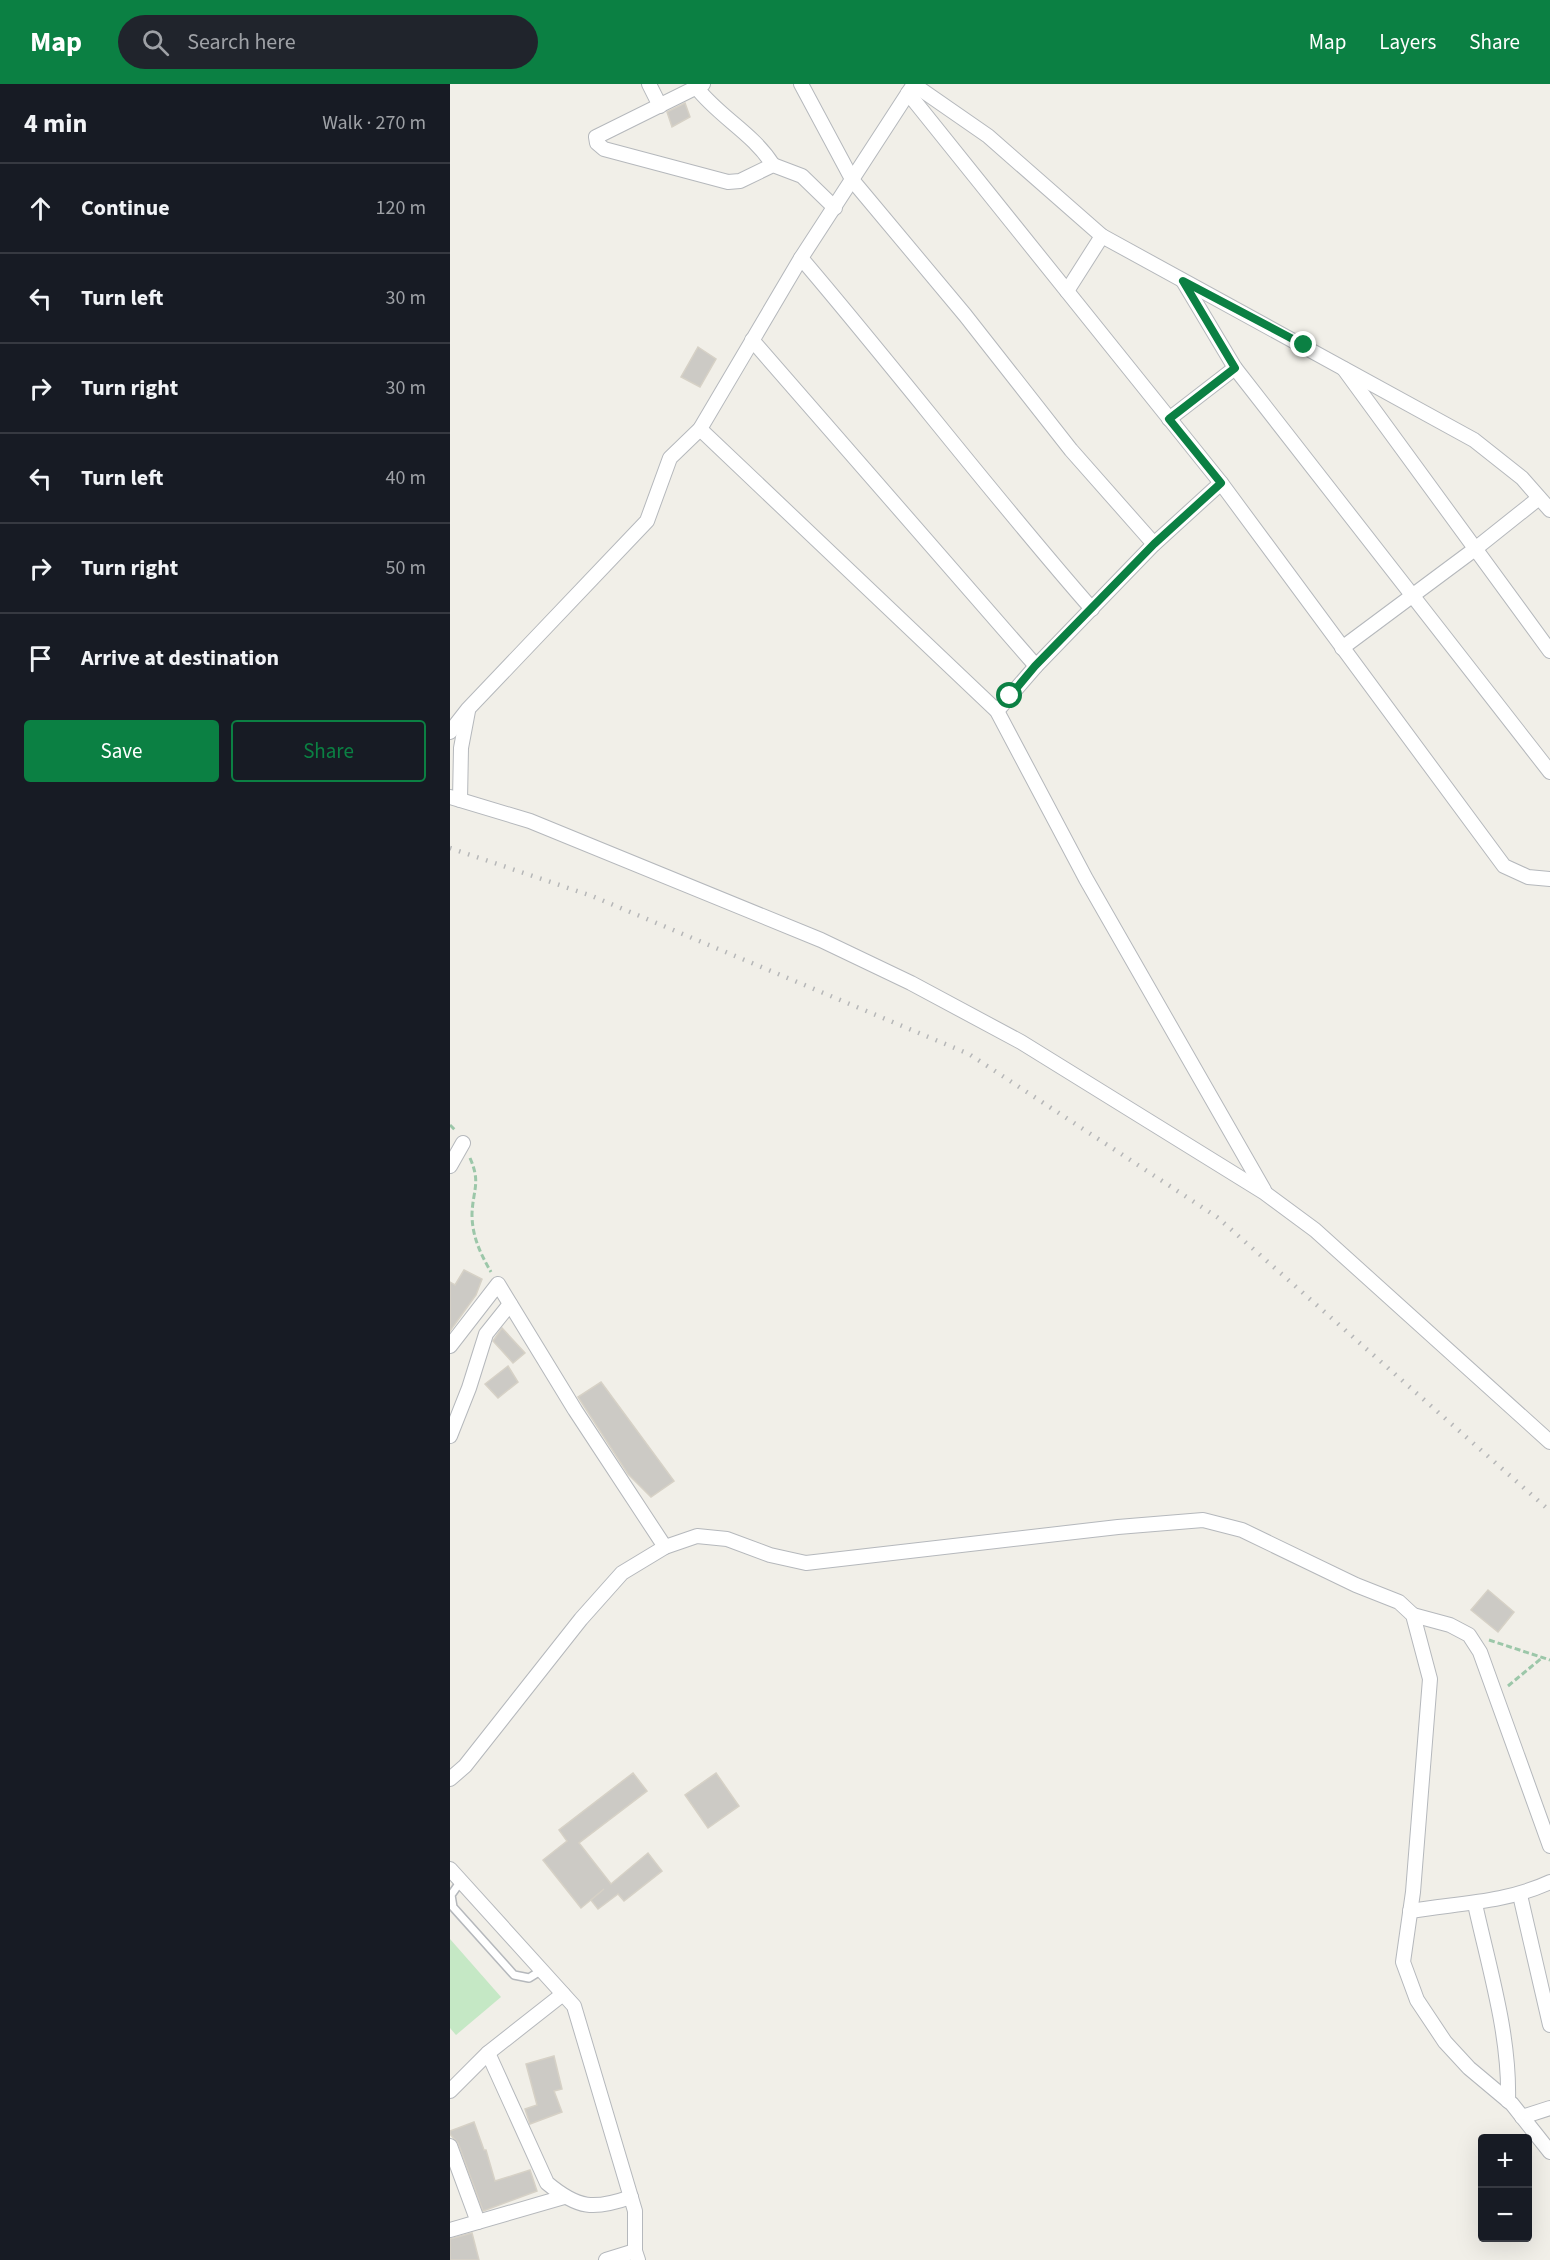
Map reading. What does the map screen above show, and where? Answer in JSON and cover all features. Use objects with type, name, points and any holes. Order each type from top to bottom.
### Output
[{"type":"street","points":[[649,84],[660,106]]},
{"type":"street","points":[[801,84],[853,182],[965,315],[1071,450],[1154,544]]},
{"type":"street","points":[[773,165],[740,181],[728,182],[604,149],[597,143],[596,137],[700,86],[712,108],[753,139],[773,165],[802,176],[835,208]]},
{"type":"street","points":[[450,732],[468,709],[647,521],[670,458],[700,429],[801,258],[853,182],[912,87]]},
{"type":"street","points":[[912,87],[988,136],[1102,236],[1474,440],[1522,478],[1550,510]]},
{"type":"street","points":[[912,87],[1067,291],[1221,483],[1504,866],[1528,877],[1550,879]]},
{"type":"street","points":[[1067,291],[1102,236]]},
{"type":"street","points":[[801,258],[888,360],[980,479],[1092,609]]},
{"type":"street","points":[[1183,281],[1235,368],[1550,772]]},
{"type":"street","points":[[752,340],[1035,666]]},
{"type":"street","points":[[1341,366],[1550,651]]},
{"type":"street","points":[[1169,419],[1235,368]]},
{"type":"street","points":[[700,429],[997,711],[1086,879],[1265,1193]]},
{"type":"street","points":[[997,711],[1035,666],[1154,544],[1221,483]]},
{"type":"street","points":[[1342,648],[1475,549],[1539,498]]},
{"type":"street","points":[[468,709],[455,798],[530,821],[821,940],[911,983],[1021,1042],[1265,1193],[1315,1230],[1550,1442]]},
{"type":"street","points":[[450,1166],[463,1143]]},
{"type":"street","points":[[450,1346],[498,1284],[665,1547]]},
{"type":"street","points":[[450,1436],[469,1388],[486,1334],[510,1304]]},
{"type":"street","points":[[450,1779],[465,1766],[581,1619],[622,1573],[665,1547],[697,1536],[727,1539],[770,1555],[806,1563],[1118,1527],[1203,1521],[1242,1530],[1356,1585],[1399,1602],[1413,1615],[1450,1625],[1469,1635],[1480,1652],[1550,1846]]},
{"type":"street","points":[[1413,1615],[1430,1679],[1410,1911],[1403,1962],[1417,2000],[1445,2042],[1469,2068],[1508,2101],[1550,2151]]},
{"type":"street","points":[[450,1869],[574,2006],[635,2211],[636,2256],[606,2260]]},
{"type":"street","points":[[1410,1911],[1475,1904],[1520,1895],[1550,1882]]},
{"type":"street","points":[[1520,1895],[1550,2025]]},
{"type":"street","points":[[1475,1904],[1500,2019],[1508,2079],[1508,2101]]},
{"type":"street","points":[[450,2091],[488,2053],[563,1994]]},
{"type":"street","points":[[488,2053],[547,2183],[564,2197],[601,2207],[631,2197]]},
{"type":"street","points":[[1522,2117],[1550,2108]]},
{"type":"street","points":[[450,2146],[478,2222]]},
{"type":"street","points":[[450,2230],[564,2197]]},
{"type":"lane","points":[[461,1881],[451,1894],[453,1907],[514,1975],[529,1978],[542,1970]]},
{"type":"path","points":[[450,1125],[463,1143],[477,1175],[472,1213],[474,1232],[479,1250],[498,1284]]},
{"type":"path","points":[[1469,1635],[1550,1660]]},
{"type":"path","points":[[1497,1700],[1521,1673],[1544,1657]]},
{"type":"green space","points":[[450,1939],[501,1997],[456,2035],[450,2028]]},
{"type":"building","points":[[685,103],[690,117],[672,127],[667,112]]},
{"type":"building","points":[[698,347],[716,359],[700,387],[681,377]]},
{"type":"building","points":[[464,1270],[482,1279],[476,1295],[450,1331],[450,1282],[455,1285]]},
{"type":"building","points":[[502,1328],[525,1353],[513,1363],[493,1341]]},
{"type":"building","points":[[508,1366],[518,1382],[498,1398],[485,1384]]},
{"type":"building","points":[[601,1382],[674,1481],[651,1497],[628,1474],[578,1397]]},
{"type":"building","points":[[1488,1590],[1514,1612],[1498,1632],[1471,1610]]},
{"type":"building","points":[[633,1773],[647,1791],[579,1843],[611,1884],[648,1853],[662,1871],[624,1901],[618,1894],[598,1909],[591,1900],[604,1889],[581,1908],[543,1860],[567,1841],[559,1830]]},
{"type":"building","points":[[716,1773],[739,1806],[708,1828],[685,1795]]},
{"type":"building","points":[[554,2056],[562,2089],[554,2091],[562,2112],[530,2124],[525,2109],[537,2105],[526,2064]]},
{"type":"building","points":[[474,2122],[484,2150],[486,2150],[495,2181],[530,2170],[537,2191],[483,2211],[458,2143],[450,2134],[450,2131]]},
{"type":"building","points":[[472,2233],[479,2260],[450,2260],[450,2239]]},
{"type":"railway","points":[[450,848],[592,896],[969,1054],[1217,1217],[1550,1511]]},
{"type":"route","points":[[1010,696],[1035,666],[1154,544],[1221,483],[1169,419],[1235,368],[1183,281],[1304,345]]}]
